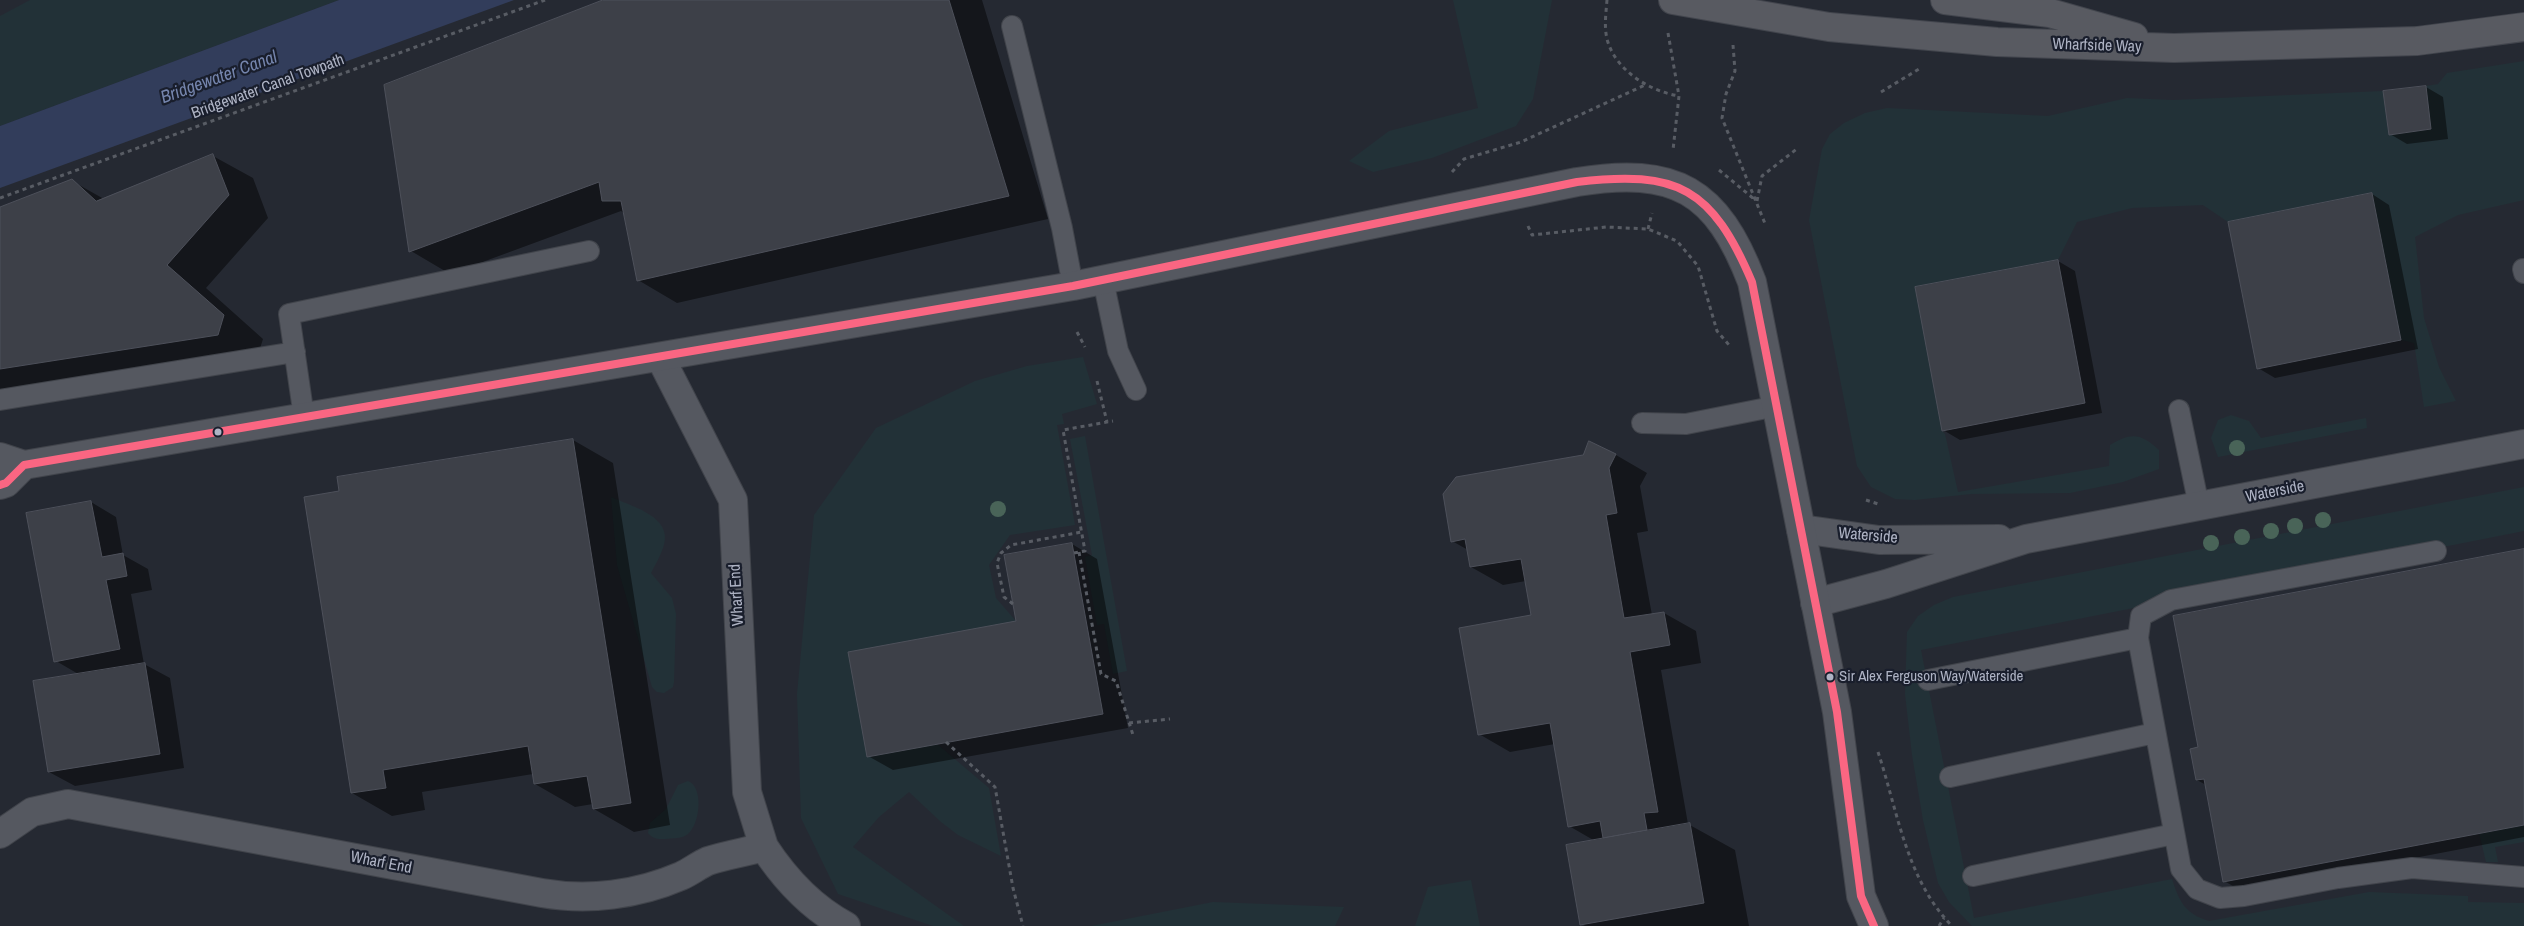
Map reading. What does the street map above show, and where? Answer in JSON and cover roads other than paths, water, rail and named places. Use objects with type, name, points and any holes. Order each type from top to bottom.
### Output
[{"type":"highway","name":"Wharfside Way","points":[[1673,0],[1829,27],[1997,42],[2174,48],[2417,41],[2524,26]]},
{"type":"highway","points":[[1945,0],[2050,13],[2174,48]]},
{"type":"street","points":[[0,485],[6,483],[12,461],[304,417],[537,379],[1073,286],[1568,184],[1632,176],[1663,180],[1689,192],[1706,204],[1726,226],[1747,268],[1756,298],[1814,603],[1837,712],[1861,896],[1874,926]]},
{"type":"street","name":"Wharf End","points":[[660,357],[733,500],[746,792],[764,847],[778,869],[815,906],[846,926]]},
{"type":"street","name":"Waterside","points":[[1814,603],[1886,584],[2026,539],[2524,444]]},
{"type":"street","name":"Waterside","points":[[1800,529],[1879,540],[2026,539]]},
{"type":"street","name":"Wharf End","points":[[0,834],[32,812],[68,804],[542,893],[581,897],[610,895],[654,886],[682,876],[707,862],[764,847]]},
{"type":"lane","points":[[1012,26],[1062,228],[1073,286]]},
{"type":"lane","points":[[304,417],[289,314],[588,251]]},
{"type":"lane","points":[[1103,280],[1118,352],[1136,390]]},
{"type":"lane","points":[[0,400],[294,352]]},
{"type":"lane","points":[[1642,423],[1686,424],[1776,406]]},
{"type":"lane","points":[[2179,410],[2199,506]]},
{"type":"lane","points":[[2436,551],[2171,600],[2141,616],[2138,638],[2181,869],[2197,889],[2220,898],[2244,896],[2338,878],[2412,868],[2524,877]]},
{"type":"lane","points":[[1928,680],[2138,638]]},
{"type":"lane","points":[[1950,776],[2155,734]]},
{"type":"lane","points":[[1973,876],[2174,834]]},
{"type":"water","name":"Bridgewater Canal","points":[[339,0],[514,0],[0,188],[0,126]]},
{"type":"place","name":"Sir Alex Ferguson Way/Waterside","points":[[1830,677]]}]
